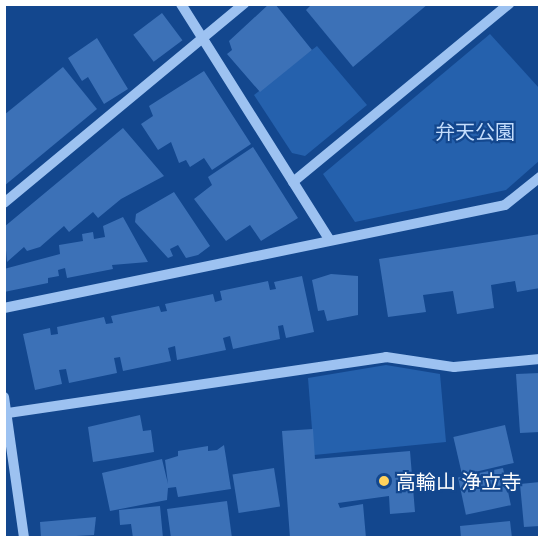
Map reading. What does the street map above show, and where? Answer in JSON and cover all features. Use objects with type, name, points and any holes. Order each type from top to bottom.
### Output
[{"type":"street","points":[[181,4],[329,239]]},
{"type":"street","points":[[4,203],[244,4]]},
{"type":"street","points":[[293,182],[508,4]]},
{"type":"street","points":[[4,308],[329,239],[505,205],[540,177]]},
{"type":"street","points":[[8,413],[386,357],[454,366],[540,359]]},
{"type":"street","points":[[4,397],[24,537]]},
{"type":"green space","name":"弁天公園","points":[[490,34],[539,88],[539,161],[506,190],[355,222],[323,174]]},
{"type":"green space","points":[[317,46],[367,105],[305,156],[292,153],[254,95]]},
{"type":"green space","points":[[386,365],[440,374],[446,442],[314,455],[308,378]]},
{"type":"building","points":[[269,4],[275,4],[312,50],[260,92],[227,54],[232,50],[229,41]]},
{"type":"building","points":[[312,4],[428,4],[353,67],[306,10]]},
{"type":"building","points":[[162,13],[182,40],[154,62],[133,35]]},
{"type":"building","points":[[97,38],[128,89],[104,104],[88,77],[82,81],[68,58]]},
{"type":"building","points":[[63,67],[97,109],[4,186],[4,115]]},
{"type":"building","points":[[204,71],[251,144],[212,170],[204,158],[190,167],[186,160],[179,163],[171,142],[158,150],[141,124],[153,116],[149,106]]},
{"type":"building","points":[[123,128],[164,176],[121,199],[98,218],[93,212],[69,232],[64,226],[40,247],[27,251],[24,247],[7,262],[4,227]]},
{"type":"building","points":[[253,147],[298,218],[261,241],[250,225],[226,241],[194,199],[212,185],[208,177]]},
{"type":"building","points":[[174,192],[210,246],[198,255],[186,258],[178,245],[170,249],[173,256],[168,258],[135,222],[136,214]]},
{"type":"building","points":[[123,217],[148,262],[112,265],[113,269],[67,278],[65,268],[58,270],[59,276],[48,278],[48,283],[4,292],[4,269],[60,254],[59,245],[83,241],[82,234],[93,232],[94,239],[105,237],[103,226]]},
{"type":"building","points":[[540,234],[540,288],[517,292],[515,281],[491,285],[494,308],[457,314],[453,291],[423,295],[426,312],[388,317],[379,259]]},
{"type":"building","points":[[331,274],[358,276],[358,315],[327,321],[324,310],[318,311],[312,280]]},
{"type":"building","points":[[302,276],[314,332],[286,338],[283,325],[278,326],[280,339],[233,349],[230,336],[223,338],[226,350],[177,360],[175,346],[168,348],[171,361],[123,371],[120,357],[114,358],[117,373],[69,383],[66,369],[59,370],[62,384],[35,390],[23,334],[50,328],[51,335],[58,334],[57,327],[104,317],[106,324],[113,323],[111,316],[159,306],[161,312],[167,311],[165,304],[213,294],[215,302],[222,300],[220,291],[268,281],[270,290],[276,289],[274,282]]},
{"type":"building","points":[[540,373],[540,432],[520,433],[516,374]]},
{"type":"building","points":[[140,415],[143,431],[151,430],[154,452],[93,462],[88,427]]},
{"type":"building","points":[[505,425],[514,463],[462,475],[453,437]]},
{"type":"building","points":[[313,429],[315,459],[410,451],[415,512],[390,514],[389,496],[338,503],[340,508],[363,504],[366,538],[290,538],[282,431]]},
{"type":"building","points":[[224,445],[231,489],[178,497],[176,487],[168,488],[167,500],[110,511],[102,473],[162,459],[168,484],[165,460],[178,456],[178,451],[208,446],[208,451],[217,450]]},
{"type":"building","points":[[274,468],[280,507],[239,513],[233,475]]},
{"type":"building","points":[[503,468],[511,505],[466,515],[458,478]]},
{"type":"building","points":[[540,482],[540,526],[524,527],[520,484]]},
{"type":"building","points":[[227,501],[232,538],[171,538],[167,509]]},
{"type":"building","points":[[160,506],[163,538],[133,538],[131,524],[120,525],[119,510]]},
{"type":"building","points":[[96,517],[94,535],[41,538],[40,522]]},
{"type":"building","points":[[510,521],[512,538],[461,538],[460,526]]},
{"type":"place","name":"高輪山 浄立寺","points":[[384,481]]}]
